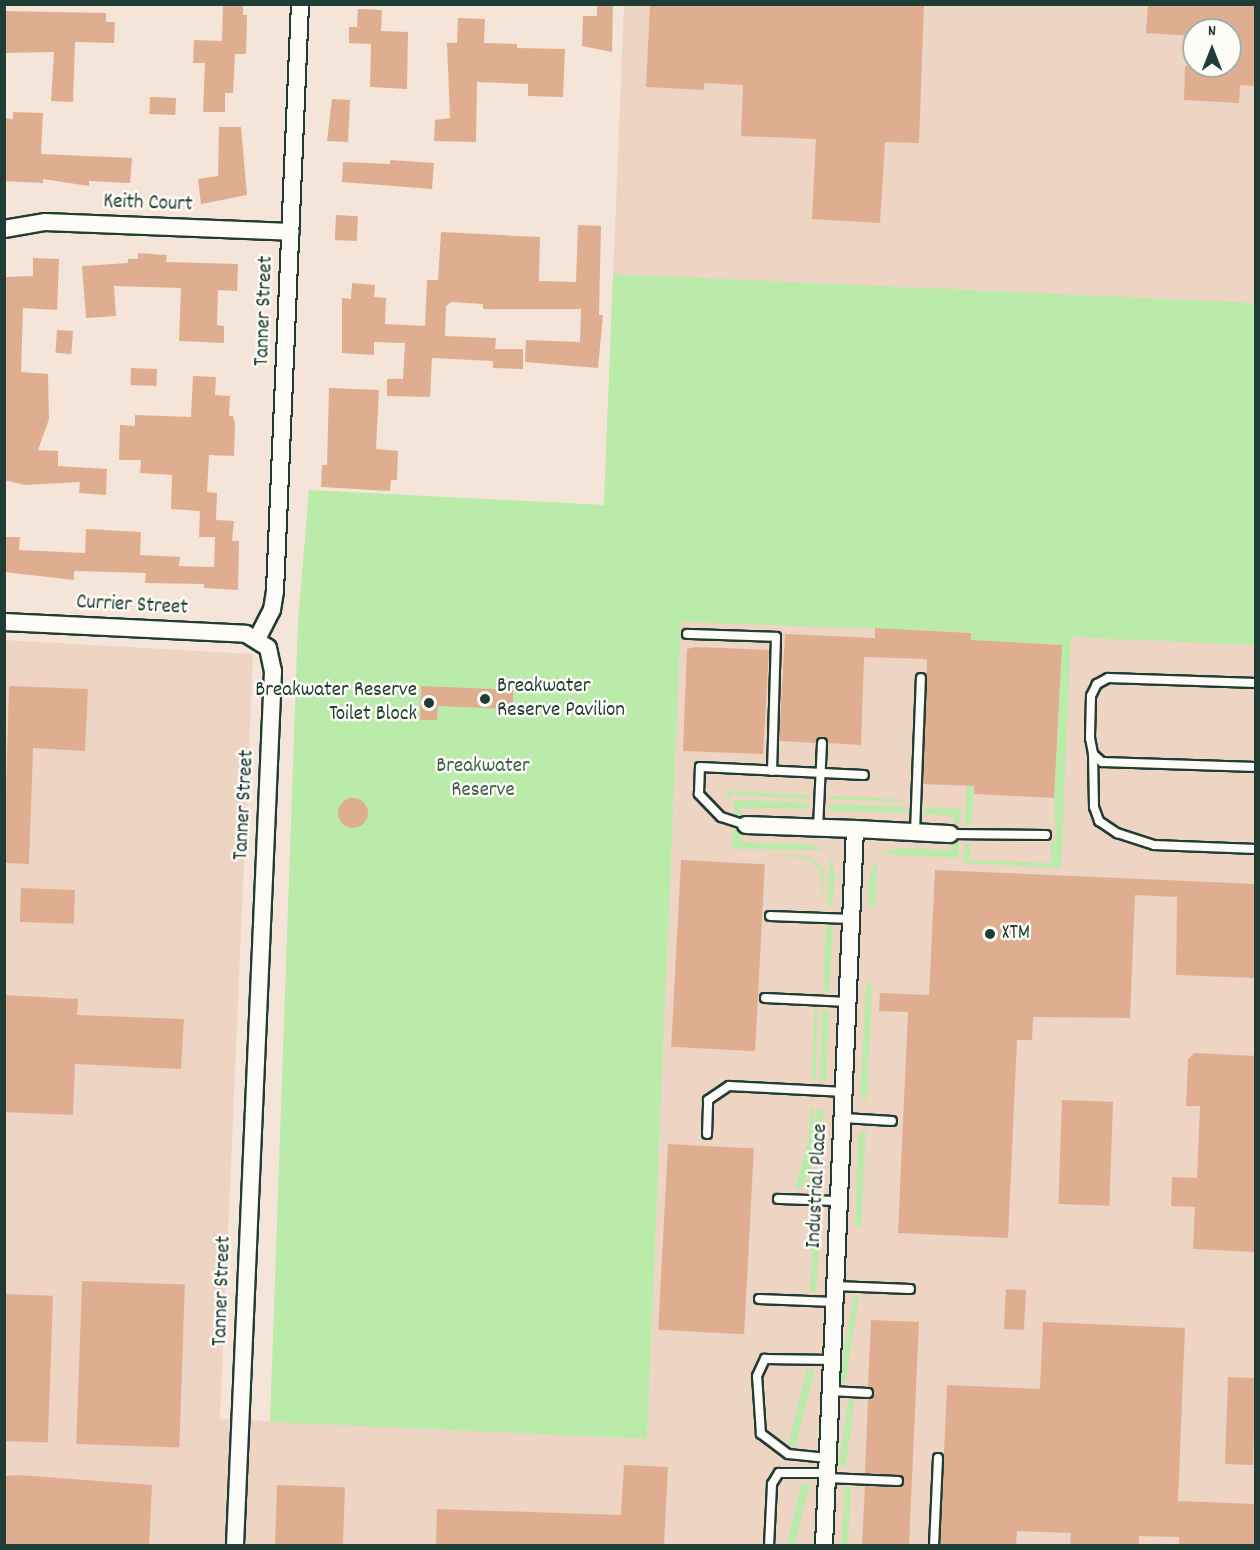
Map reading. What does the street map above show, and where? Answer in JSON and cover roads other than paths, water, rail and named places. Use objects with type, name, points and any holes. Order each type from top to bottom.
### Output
[{"type":"street","name":"Tanner Street","points":[[235,1545],[273,671],[268,648],[257,639],[272,610],[275,591],[300,4]]},
{"type":"street","name":"Keith Court","points":[[4,229],[45,222],[291,231]]},
{"type":"street","name":"Currier Street","points":[[4,622],[246,634],[257,639]]},
{"type":"street","points":[[746,825],[950,834]]},
{"type":"street","name":"Industrial Place","points":[[824,1545],[855,829]]},
{"type":"lane","points":[[687,634],[776,637],[772,771]]},
{"type":"lane","points":[[915,832],[921,678]]},
{"type":"lane","points":[[1256,683],[1108,678],[1097,684],[1091,696],[1094,807],[1100,821],[1117,832],[1154,845],[1256,849]]},
{"type":"lane","points":[[818,828],[822,743]]},
{"type":"lane","points":[[1093,754],[1102,762],[1256,767]]},
{"type":"lane","points":[[746,825],[721,817],[699,794],[700,767],[864,775]]},
{"type":"lane","points":[[950,834],[1046,836]]},
{"type":"lane","points":[[770,916],[851,919]]},
{"type":"lane","points":[[765,998],[848,1002]]},
{"type":"lane","points":[[707,1134],[708,1100],[729,1086],[845,1092]]},
{"type":"lane","points":[[844,1118],[892,1121]]},
{"type":"lane","points":[[778,1199],[839,1201]]},
{"type":"lane","points":[[759,1299],[909,1289]]},
{"type":"lane","points":[[827,1470],[788,1454],[761,1434],[757,1376],[765,1359],[832,1360]]},
{"type":"lane","points":[[830,1391],[868,1393]]},
{"type":"lane","points":[[934,1545],[938,1458]]},
{"type":"lane","points":[[769,1545],[772,1484],[779,1473],[827,1470],[898,1481]]},
{"type":"place","name":"Breakwater Reserve Pavilion","points":[[485,699]]},
{"type":"place","name":"Breakwater Reserve Toilet Block","points":[[429,703]]},
{"type":"place","name":"XTM","points":[[990,934]]},
{"type":"park label","name":"Breakwater Reserve","points":[[483,779]]}]
